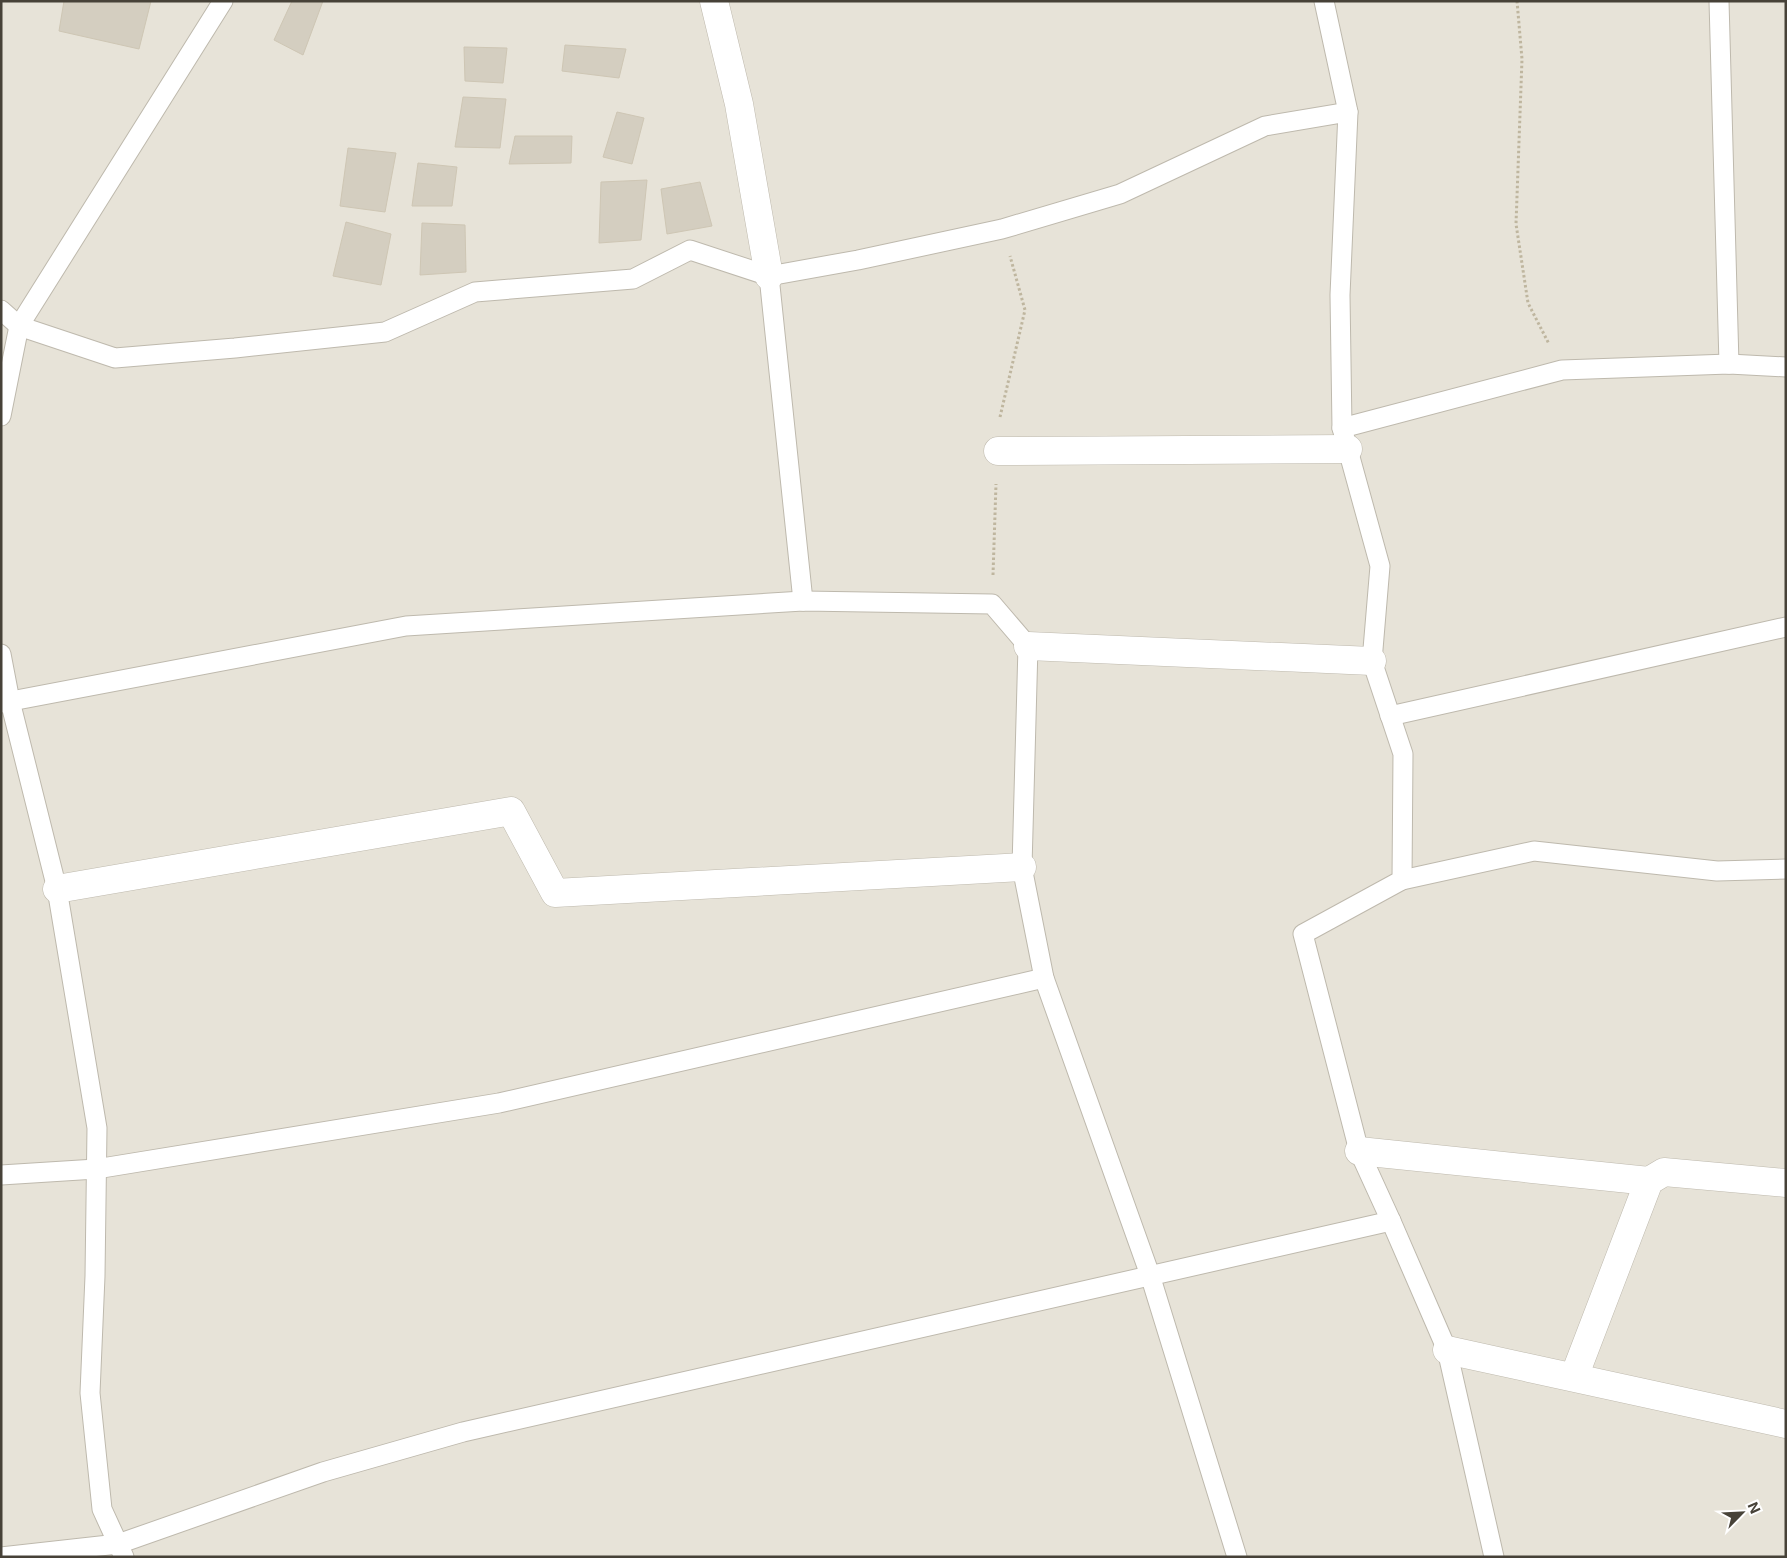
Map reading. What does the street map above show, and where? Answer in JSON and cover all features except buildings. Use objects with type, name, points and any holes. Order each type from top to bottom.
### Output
[{"type":"street","points":[[714,1],[739,104],[769,276]]},
{"type":"street","points":[[998,452],[1345,439]]},
{"type":"street","points":[[1028,646],[1372,661]]},
{"type":"street","points":[[57,889],[511,812],[555,893],[1022,867]]},
{"type":"street","points":[[1359,1151],[1649,1181],[1664,1172],[1786,1183]]},
{"type":"street","points":[[1574,1377],[1649,1181]]},
{"type":"street","points":[[1447,1350],[1786,1424]]},
{"type":"lane","points":[[1,416],[19,326],[223,1]]},
{"type":"lane","points":[[1324,1],[1348,112],[1340,295],[1345,439],[1380,566],[1372,661],[1403,754],[1402,880]]},
{"type":"lane","points":[[1720,1],[1729,364]]},
{"type":"lane","points":[[1,310],[19,326],[115,358],[235,348],[385,332],[475,292],[633,279],[690,250],[769,276],[858,260],[1002,229],[1120,194],[1265,126],[1348,112]]},
{"type":"lane","points":[[769,276],[803,601]]},
{"type":"lane","points":[[1345,439],[1562,370],[1729,364],[1786,367]]},
{"type":"lane","points":[[6,702],[406,626],[803,601],[992,604],[1028,646],[1022,867],[1044,978],[1150,1275],[1237,1557]]},
{"type":"lane","points":[[1390,716],[1786,627]]},
{"type":"lane","points":[[1,654],[6,702],[57,889],[97,1128],[96,1276],[90,1393],[102,1509],[121,1550]]},
{"type":"lane","points":[[1494,1557],[1447,1350],[1392,1221],[1359,1151],[1303,934],[1402,880],[1534,851],[1717,871],[1786,869]]},
{"type":"lane","points":[[1,1175],[96,1169],[499,1103],[1044,978]]},
{"type":"lane","points":[[1,1557],[121,1550],[323,1472],[463,1432],[1392,1221]]},
{"type":"path","points":[[1517,1],[1522,59],[1516,224],[1528,303],[1562,370]]},
{"type":"path","points":[[992,604],[1000,412],[1025,310],[1002,229]]},
{"type":"shaded area","points":[[1,1],[1786,1],[1786,1557],[1,1557]]}]
